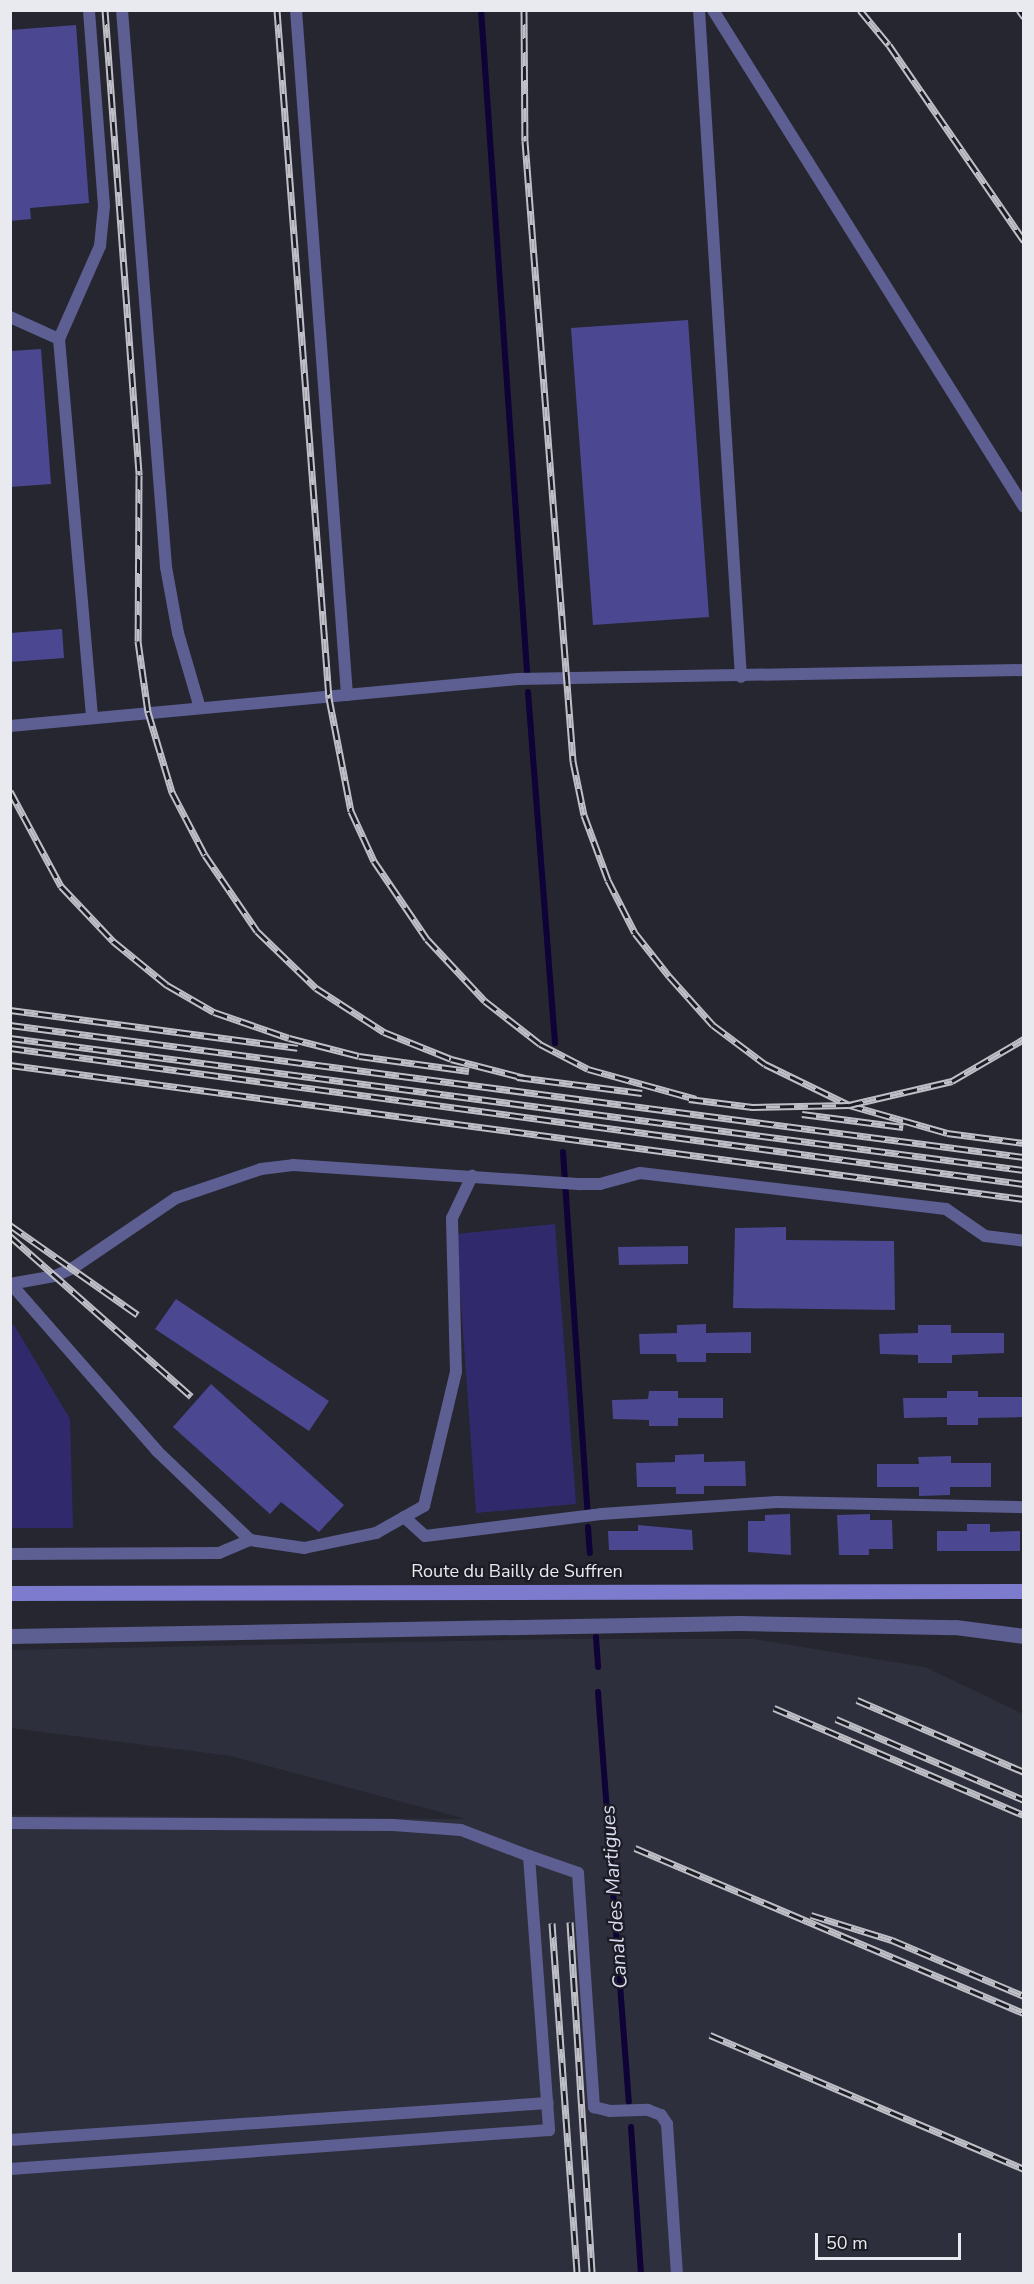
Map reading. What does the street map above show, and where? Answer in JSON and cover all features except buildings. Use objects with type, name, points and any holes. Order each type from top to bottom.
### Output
[{"type":"main road","name":"Route du Bailly de Suffren","points":[[10,1593],[1023,1591]]},
{"type":"street","points":[[10,1636],[740,1623],[955,1628],[1023,1636]]},
{"type":"lane","points":[[89,10],[104,206],[100,246],[59,339],[92,716]]},
{"type":"lane","points":[[122,10],[166,567],[178,633],[200,708]]},
{"type":"lane","points":[[296,10],[347,695]]},
{"type":"lane","points":[[699,10],[741,677]]},
{"type":"lane","points":[[713,10],[1020,492],[1023,507]]},
{"type":"lane","points":[[10,317],[59,339]]},
{"type":"lane","points":[[10,726],[92,716],[518,679],[741,677],[1023,670]]},
{"type":"lane","points":[[11,1284],[55,1276],[73,1268],[176,1198],[261,1169],[293,1165],[581,1184],[600,1184],[640,1173],[946,1209],[986,1236],[1023,1241]]},
{"type":"lane","points":[[10,1554],[219,1553],[250,1540],[304,1548],[376,1533],[424,1506],[456,1372],[452,1218],[472,1176]]},
{"type":"lane","points":[[11,1284],[157,1451],[250,1540]]},
{"type":"lane","points":[[405,1517],[425,1536],[601,1514],[777,1502],[1023,1507]]},
{"type":"lane","points":[[10,1823],[393,1825],[461,1830],[578,1873],[594,2107],[610,2112],[648,2110],[661,2115],[667,2124],[677,2274]]},
{"type":"lane","points":[[10,2169],[549,2130],[529,1856]]},
{"type":"lane","points":[[10,2140],[548,2103]]},
{"type":"shaded area","points":[[555,1224],[576,1504],[476,1513],[456,1234]]},
{"type":"shaded area","points":[[11,1325],[14,1325],[70,1419],[73,1528],[11,1528]]},
{"type":"shaded area","points":[[559,1639],[753,1639],[925,1667],[1023,1714],[1023,2273],[11,2273],[11,1815],[466,1819],[231,1756],[11,1728],[11,1650]]},
{"type":"waterway","points":[[481,10],[527,671]]},
{"type":"waterway","points":[[528,692],[555,1043]]},
{"type":"waterway","points":[[563,1152],[587,1508]]},
{"type":"waterway","points":[[588,1527],[590,1553]]},
{"type":"waterway","points":[[596,1637],[598,1667]]},
{"type":"waterway","name":"Canal des Martigues","points":[[598,1692],[629,2102]]},
{"type":"waterway","name":"Canal des Martigues","points":[[631,2127],[641,2274]]},
{"type":"railway","points":[[105,10],[139,475],[138,641],[148,712],[172,792],[205,855],[257,931],[316,988],[384,1032],[451,1059],[525,1078]]},
{"type":"railway","points":[[277,10],[329,698],[351,811],[374,861],[427,939],[485,1001],[540,1044],[588,1069],[696,1099]]},
{"type":"railway","points":[[524,10],[525,141],[573,761],[584,815],[608,880],[635,933],[669,976],[713,1025],[765,1064],[849,1105],[947,1133],[1024,1143]]},
{"type":"railway","points":[[860,10],[889,45],[1024,241]]},
{"type":"railway","points":[[1019,10],[1024,17]]},
{"type":"railway","points":[[10,791],[61,886],[113,941],[167,985],[214,1012],[289,1038],[359,1056],[469,1071]]},
{"type":"railway","points":[[10,1010],[297,1048]]},
{"type":"railway","points":[[10,1025],[1024,1157]]},
{"type":"railway","points":[[10,1038],[1024,1170]]},
{"type":"railway","points":[[689,1099],[752,1107],[849,1105],[952,1081],[1024,1039]]},
{"type":"railway","points":[[10,1048],[1024,1184]]},
{"type":"railway","points":[[10,1065],[1024,1199]]},
{"type":"railway","points":[[517,1077],[642,1093]]},
{"type":"railway","points":[[802,1114],[903,1127]]},
{"type":"railway","points":[[10,1225],[138,1315]]},
{"type":"railway","points":[[10,1236],[191,1396]]},
{"type":"railway","points":[[857,1700],[1024,1772]]},
{"type":"railway","points":[[774,1708],[1024,1815]]},
{"type":"railway","points":[[836,1719],[1024,1800]]},
{"type":"railway","points":[[635,1848],[1024,2013]]},
{"type":"railway","points":[[811,1915],[892,1940],[1024,1996]]},
{"type":"railway","points":[[570,1922],[592,2274]]},
{"type":"railway","points":[[552,1923],[577,2274]]},
{"type":"railway","points":[[710,2035],[1024,2169]]}]
